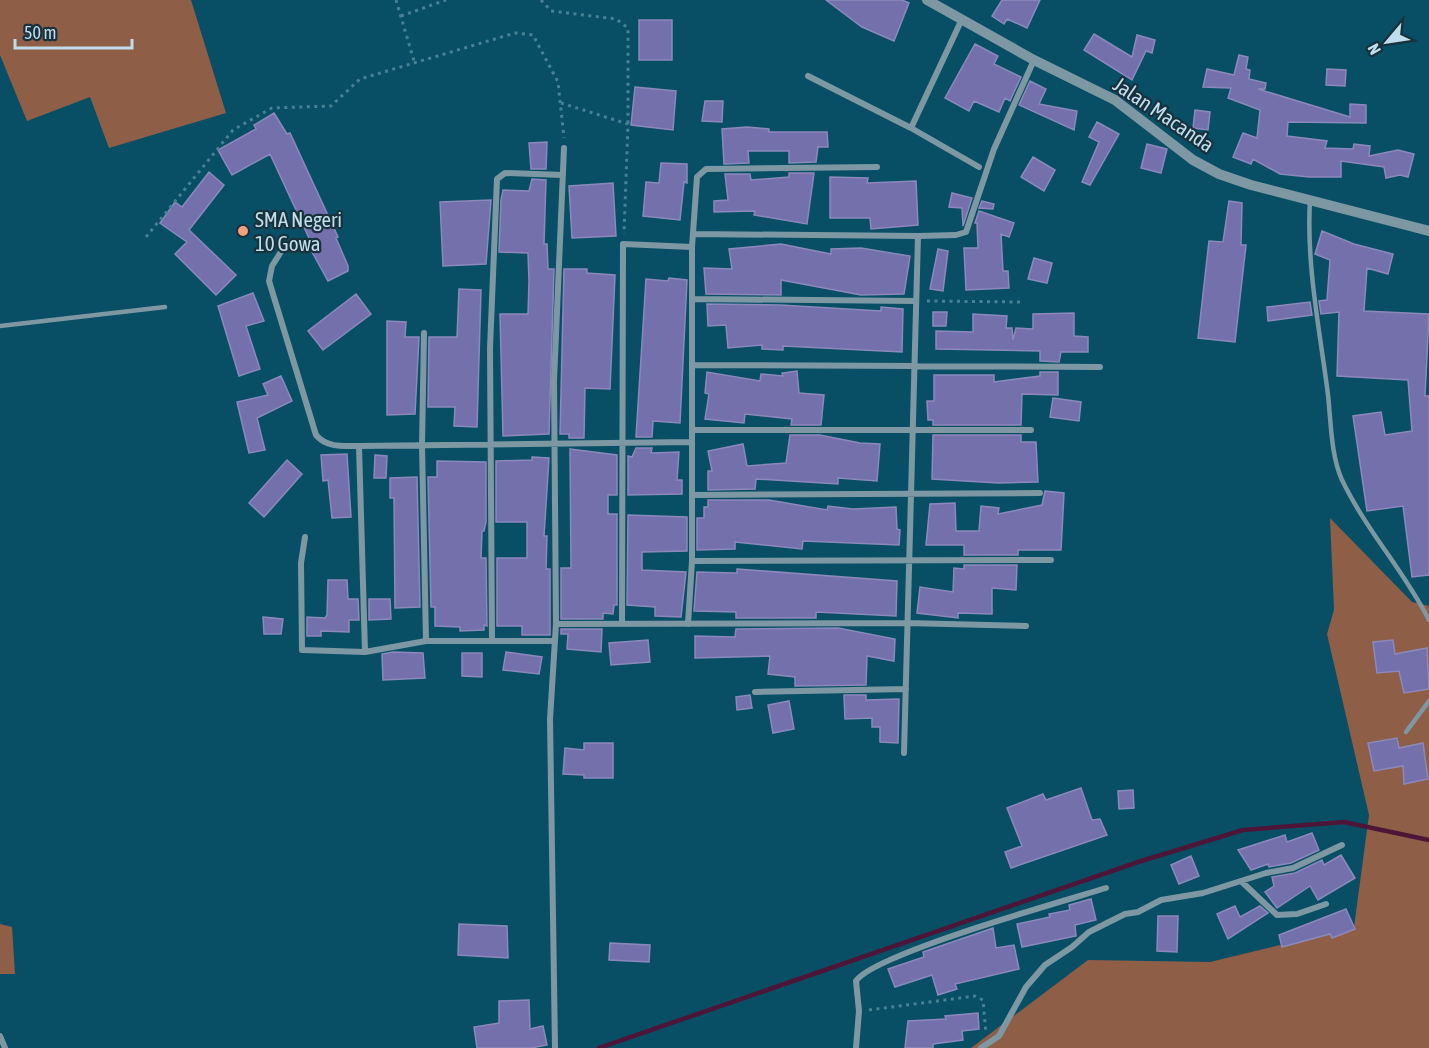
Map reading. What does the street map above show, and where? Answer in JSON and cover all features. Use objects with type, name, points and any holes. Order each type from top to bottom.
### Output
[{"type":"street","name":"Jalan Macanda","points":[[927,0],[1034,60],[1115,100],[1194,160],[1219,174],[1429,231]]},
{"type":"street","points":[[911,128],[962,19]]},
{"type":"street","points":[[693,234],[956,235],[967,229],[994,149],[1034,60]]},
{"type":"street","points":[[808,76],[911,128],[979,167]]},
{"type":"street","points":[[555,1048],[550,718],[556,624],[555,358],[564,148]]},
{"type":"street","points":[[687,624],[692,561],[692,247],[696,181],[706,170],[877,168]]},
{"type":"street","points":[[492,639],[490,348],[497,179],[505,173],[563,175]]},
{"type":"street","points":[[904,753],[918,236]]},
{"type":"street","points":[[622,624],[623,244],[692,247]]},
{"type":"street","points":[[284,248],[272,266],[269,281],[316,435],[330,445],[622,445],[691,442]]},
{"type":"street","points":[[693,299],[916,301]]},
{"type":"street","points":[[424,333],[422,445],[426,641]]},
{"type":"street","points":[[692,365],[915,364],[1100,368]]},
{"type":"street","points":[[692,430],[1031,430]]},
{"type":"street","points":[[359,446],[365,652]]},
{"type":"street","points":[[693,495],[1040,493]]},
{"type":"street","points":[[304,537],[301,562],[300,648],[305,651],[365,652],[426,641],[492,639],[555,641]]},
{"type":"street","points":[[692,561],[1051,560]]},
{"type":"street","points":[[556,624],[906,623],[1026,626]]},
{"type":"street","points":[[755,692],[906,689]]},
{"type":"street","points":[[984,1047],[999,1036],[1026,987],[1045,966],[1089,932],[1125,914],[1138,912],[1161,900],[1203,893],[1266,873],[1293,868],[1342,845]]},
{"type":"street","points":[[1242,882],[1271,910],[1282,917],[1326,904]]},
{"type":"street","points":[[856,1048],[859,1011],[855,981],[865,972],[921,947],[1106,888]]},
{"type":"street","points":[[0,1036],[4,1048]]},
{"type":"lane","points":[[1310,200],[1308,228],[1313,286],[1341,478],[1366,523],[1413,588],[1429,620]]},
{"type":"lane","points":[[0,327],[165,307]]},
{"type":"lane","points":[[1406,732],[1429,701]]},
{"type":"path","points":[[396,0],[415,62]]},
{"type":"path","points":[[401,16],[446,0]]},
{"type":"path","points":[[541,0],[551,11],[616,19],[628,28],[628,124],[623,244]]},
{"type":"path","points":[[146,237],[233,130],[272,108],[331,106],[360,80],[515,33],[533,34],[558,82],[564,148]]},
{"type":"path","points":[[561,103],[628,124]]},
{"type":"path","points":[[916,301],[1022,302]]},
{"type":"path","points":[[859,1011],[969,996],[980,997],[985,1010],[984,1047]]},
{"type":"shaded area","points":[[0,0],[191,0],[226,113],[109,148],[90,97],[27,121],[0,55]]},
{"type":"shaded area","points":[[1330,518],[1412,602],[1429,606],[1429,1048],[971,1048],[1088,960],[1210,962],[1354,927],[1369,815],[1327,634],[1334,610]]},
{"type":"shaded area","points":[[0,924],[12,927],[15,974],[0,974]]},
{"type":"building","points":[[826,0],[902,0],[909,3],[894,41],[862,27]]},
{"type":"building","points":[[1002,0],[1040,0],[1027,28],[1007,19],[1004,24],[992,16]]},
{"type":"building","points":[[639,20],[672,20],[672,60],[639,60]]},
{"type":"building","points":[[1094,34],[1132,57],[1137,35],[1155,40],[1152,53],[1146,51],[1132,80],[1084,50]]},
{"type":"building","points":[[975,44],[998,56],[994,64],[1021,77],[1010,101],[1005,98],[999,112],[974,101],[969,111],[945,98]]},
{"type":"building","points":[[1239,55],[1248,57],[1246,69],[1250,70],[1249,79],[1266,83],[1265,89],[1258,89],[1350,117],[1350,104],[1366,105],[1366,123],[1288,122],[1287,136],[1327,141],[1325,148],[1353,149],[1354,144],[1370,146],[1369,156],[1398,150],[1414,154],[1408,177],[1400,175],[1386,178],[1384,167],[1341,161],[1341,177],[1280,174],[1253,159],[1251,164],[1233,157],[1243,133],[1257,138],[1260,110],[1228,98],[1231,88],[1203,87],[1207,69],[1234,75]]},
{"type":"building","points":[[1327,69],[1346,70],[1345,86],[1326,85]]},
{"type":"building","points":[[1030,81],[1046,89],[1039,104],[1077,111],[1074,130],[1019,105]]},
{"type":"building","points":[[635,87],[676,91],[673,130],[631,125]]},
{"type":"building","points":[[705,101],[723,101],[722,122],[702,121]]},
{"type":"building","points":[[1195,110],[1210,112],[1208,130],[1193,128]]},
{"type":"building","points":[[274,113],[287,134],[290,133],[338,237],[336,238],[348,266],[348,271],[328,281],[312,252],[315,251],[270,154],[232,175],[218,150],[256,129],[254,125]]},
{"type":"building","points":[[1097,122],[1119,134],[1090,185],[1082,182],[1099,142],[1089,137]]},
{"type":"building","points":[[747,127],[769,129],[769,132],[827,132],[828,147],[818,147],[816,162],[789,163],[789,151],[748,151],[749,163],[724,164],[722,129]]},
{"type":"building","points":[[547,142],[546,169],[531,169],[529,143]]},
{"type":"building","points":[[1147,144],[1167,149],[1161,173],[1141,168]]},
{"type":"building","points":[[1033,157],[1055,170],[1044,191],[1021,177]]},
{"type":"building","points":[[661,163],[687,164],[687,183],[684,182],[680,220],[643,216],[646,182],[659,183]]},
{"type":"building","points":[[209,172],[224,185],[189,230],[236,275],[216,295],[175,254],[187,242],[160,223],[175,202],[182,207]]},
{"type":"building","points":[[789,173],[814,173],[807,224],[754,215],[755,211],[714,212],[714,201],[728,200],[725,174],[750,174],[751,180],[789,177]]},
{"type":"building","points":[[830,177],[868,178],[867,183],[916,181],[918,225],[871,229],[870,218],[830,218]]},
{"type":"building","points":[[532,179],[546,180],[544,244],[547,244],[548,269],[554,269],[549,434],[503,436],[500,314],[528,314],[529,281],[528,253],[499,252],[501,200],[503,190],[529,191]]},
{"type":"building","points":[[613,183],[616,236],[572,238],[569,186]]},
{"type":"building","points":[[952,193],[972,198],[963,226],[962,208],[949,207]]},
{"type":"building","points":[[491,200],[486,264],[443,266],[440,202]]},
{"type":"building","points":[[982,201],[994,204],[993,209],[979,208]]},
{"type":"building","points":[[1229,201],[1242,203],[1241,245],[1246,245],[1235,342],[1198,338],[1209,241],[1223,242]]},
{"type":"building","points":[[979,211],[1014,223],[1009,237],[1001,234],[1003,271],[1008,271],[1009,288],[966,290],[964,248],[978,248],[977,223],[975,223]]},
{"type":"building","points":[[1322,231],[1354,244],[1393,254],[1388,274],[1367,268],[1364,311],[1429,314],[1425,396],[1429,396],[1429,575],[1412,577],[1403,506],[1367,511],[1353,416],[1381,412],[1385,435],[1412,431],[1408,380],[1337,376],[1339,312],[1321,314],[1319,301],[1327,300],[1330,260],[1315,254]]},
{"type":"building","points":[[781,244],[831,254],[831,249],[861,248],[910,256],[904,294],[861,295],[781,280],[781,295],[706,294],[704,268],[732,269],[729,249]]},
{"type":"building","points":[[938,249],[948,251],[943,291],[930,289]]},
{"type":"building","points":[[1034,258],[1052,263],[1047,283],[1028,279]]},
{"type":"building","points":[[564,269],[587,269],[587,273],[615,275],[610,389],[585,388],[584,438],[569,438],[569,434],[560,434]]},
{"type":"building","points":[[669,278],[687,280],[680,423],[653,421],[652,437],[636,437],[646,279],[668,281]]},
{"type":"building","points":[[459,289],[481,290],[477,427],[454,426],[455,407],[428,407],[429,337],[457,337]]},
{"type":"building","points":[[253,293],[264,321],[246,326],[260,369],[239,376],[218,306]]},
{"type":"building","points":[[356,294],[371,314],[323,350],[308,331]]},
{"type":"building","points":[[1310,302],[1312,315],[1268,321],[1267,307]]},
{"type":"building","points":[[707,304],[780,305],[881,311],[881,307],[903,309],[902,352],[783,346],[783,350],[762,349],[762,345],[728,348],[726,325],[708,326]]},
{"type":"building","points":[[933,312],[947,312],[946,326],[933,326]]},
{"type":"building","points":[[1074,313],[1074,336],[1088,337],[1088,352],[1061,352],[1059,362],[1040,361],[1040,351],[936,349],[936,331],[973,332],[973,314],[1007,316],[1006,328],[1012,328],[1013,340],[1016,328],[1033,329],[1033,314]]},
{"type":"building","points":[[387,321],[406,322],[405,337],[419,337],[415,414],[387,415]]},
{"type":"building","points":[[797,371],[799,393],[824,395],[821,425],[791,425],[792,419],[745,414],[744,423],[705,419],[709,394],[705,393],[707,372],[760,381],[761,374],[783,376],[782,373]]},
{"type":"building","points":[[1040,372],[1058,372],[1058,395],[1022,394],[1021,425],[933,425],[933,420],[928,420],[927,401],[934,401],[934,375],[994,375],[994,382],[1040,376]]},
{"type":"building","points":[[281,376],[292,401],[257,418],[265,450],[249,453],[237,402],[268,395],[263,384]]},
{"type":"building","points":[[1053,398],[1081,402],[1079,421],[1050,417]]},
{"type":"building","points":[[790,435],[820,435],[860,443],[880,444],[877,481],[838,478],[838,484],[756,479],[755,489],[708,490],[708,471],[712,471],[708,451],[743,444],[747,466],[786,463]]},
{"type":"building","points":[[933,435],[1021,435],[1021,442],[1036,442],[1038,482],[998,483],[932,479]]},
{"type":"building","points":[[636,448],[652,448],[651,453],[679,452],[677,480],[682,480],[682,494],[628,495],[628,456],[632,457]]},
{"type":"building","points":[[570,449],[617,455],[617,495],[608,495],[608,514],[617,514],[617,605],[614,605],[613,614],[603,613],[603,619],[561,619],[561,568],[571,568]]},
{"type":"building","points":[[347,454],[351,517],[332,518],[328,480],[323,481],[321,455]]},
{"type":"building","points":[[375,455],[387,456],[386,478],[374,478]]},
{"type":"building","points":[[532,457],[549,458],[544,536],[547,536],[546,569],[550,569],[550,635],[522,635],[522,626],[497,626],[497,558],[527,558],[527,522],[496,522],[496,461],[532,460]]},
{"type":"building","points":[[287,460],[302,474],[264,517],[249,503]]},
{"type":"building","points":[[437,461],[486,462],[486,522],[484,531],[482,531],[481,558],[486,558],[487,626],[484,625],[484,630],[460,631],[460,627],[435,626],[435,607],[431,607],[428,477],[437,477]]},
{"type":"building","points":[[417,477],[420,607],[395,608],[394,498],[390,498],[390,478]]},
{"type":"building","points":[[1045,491],[1064,493],[1061,550],[1018,550],[1018,555],[964,555],[964,545],[926,545],[930,504],[955,503],[956,531],[979,531],[981,506],[999,508],[998,514],[1042,505]]},
{"type":"building","points":[[708,500],[769,500],[827,510],[828,506],[853,509],[896,507],[897,529],[900,530],[899,545],[803,541],[802,549],[735,542],[735,549],[697,550],[697,518],[704,518],[704,507],[708,507]]},
{"type":"building","points":[[628,515],[687,517],[687,551],[642,552],[642,570],[686,572],[681,617],[655,616],[655,607],[627,605]]},
{"type":"building","points":[[964,565],[1017,565],[1016,590],[992,588],[992,614],[958,613],[958,618],[917,613],[920,587],[953,592],[954,568],[964,569]]},
{"type":"building","points":[[737,569],[897,581],[896,616],[816,612],[816,618],[736,618],[736,612],[694,611],[697,572],[737,573]]},
{"type":"building","points":[[328,580],[347,580],[348,599],[358,599],[359,620],[349,620],[349,632],[321,631],[321,636],[307,636],[307,617],[325,618],[327,615]]},
{"type":"building","points":[[369,599],[390,599],[391,619],[369,620]]},
{"type":"building","points":[[263,617],[283,619],[281,634],[264,634]]},
{"type":"building","points":[[838,628],[895,639],[894,661],[867,656],[866,685],[795,686],[795,677],[768,674],[770,656],[695,658],[695,636],[735,637],[736,629]]},
{"type":"building","points":[[561,629],[602,629],[601,652],[567,649],[568,634],[561,634]]},
{"type":"building","points":[[648,640],[650,662],[611,665],[609,643]]},
{"type":"building","points":[[1393,640],[1395,654],[1427,648],[1429,689],[1404,693],[1399,671],[1377,673],[1373,642]]},
{"type":"building","points":[[506,652],[542,657],[539,674],[503,670]]},
{"type":"building","points":[[423,653],[425,678],[383,680],[382,654]]},
{"type":"building","points":[[462,653],[482,653],[482,677],[462,676]]},
{"type":"building","points":[[750,695],[752,708],[737,710],[736,697]]},
{"type":"building","points":[[844,695],[866,695],[866,700],[899,699],[898,743],[880,742],[880,727],[872,727],[872,718],[845,719]]},
{"type":"building","points":[[789,701],[794,729],[773,733],[768,705]]},
{"type":"building","points":[[1397,738],[1399,748],[1423,743],[1428,779],[1404,784],[1403,766],[1374,771],[1368,743]]},
{"type":"building","points":[[584,743],[613,743],[613,778],[584,778],[584,775],[563,774],[565,748],[584,750]]},
{"type":"building","points":[[1081,788],[1092,820],[1100,819],[1107,835],[1011,868],[1005,852],[1022,846],[1007,808],[1043,794],[1046,800]]},
{"type":"building","points":[[1133,790],[1134,808],[1119,809],[1118,791]]},
{"type":"building","points":[[1312,833],[1319,850],[1291,863],[1269,867],[1268,864],[1251,870],[1238,850],[1285,835],[1287,842]]},
{"type":"building","points":[[1341,855],[1355,878],[1318,900],[1310,886],[1277,908],[1265,892],[1274,886],[1272,877],[1295,873],[1322,860],[1324,865]]},
{"type":"building","points":[[1191,856],[1199,876],[1179,884],[1171,865]]},
{"type":"building","points":[[1091,899],[1096,920],[1075,925],[1076,936],[1022,947],[1017,924],[1050,917],[1049,914],[1070,910],[1069,905]]},
{"type":"building","points":[[1235,906],[1240,917],[1260,906],[1268,913],[1228,939],[1217,914]]},
{"type":"building","points":[[1346,909],[1355,929],[1332,938],[1330,934],[1282,947],[1279,935]]},
{"type":"building","points":[[1158,916],[1178,916],[1177,952],[1157,951]]},
{"type":"building","points":[[459,924],[507,926],[508,958],[458,955]]},
{"type":"building","points":[[993,928],[996,948],[1014,945],[1019,969],[955,984],[957,989],[938,995],[932,975],[895,987],[888,969],[924,957],[923,952]]},
{"type":"building","points":[[610,943],[650,945],[649,962],[609,960]]},
{"type":"building","points":[[529,1000],[530,1029],[543,1026],[547,1045],[531,1048],[477,1048],[474,1027],[499,1023],[499,1001]]},
{"type":"building","points":[[978,1013],[979,1029],[962,1031],[963,1040],[933,1044],[933,1048],[905,1048],[908,1021],[946,1019],[945,1016]]},
{"type":"waterway","points":[[599,1048],[1138,862],[1243,830],[1344,822],[1429,840]]},
{"type":"place","name":"SMA Negeri 10 Gowa","points":[[243,231]]}]
